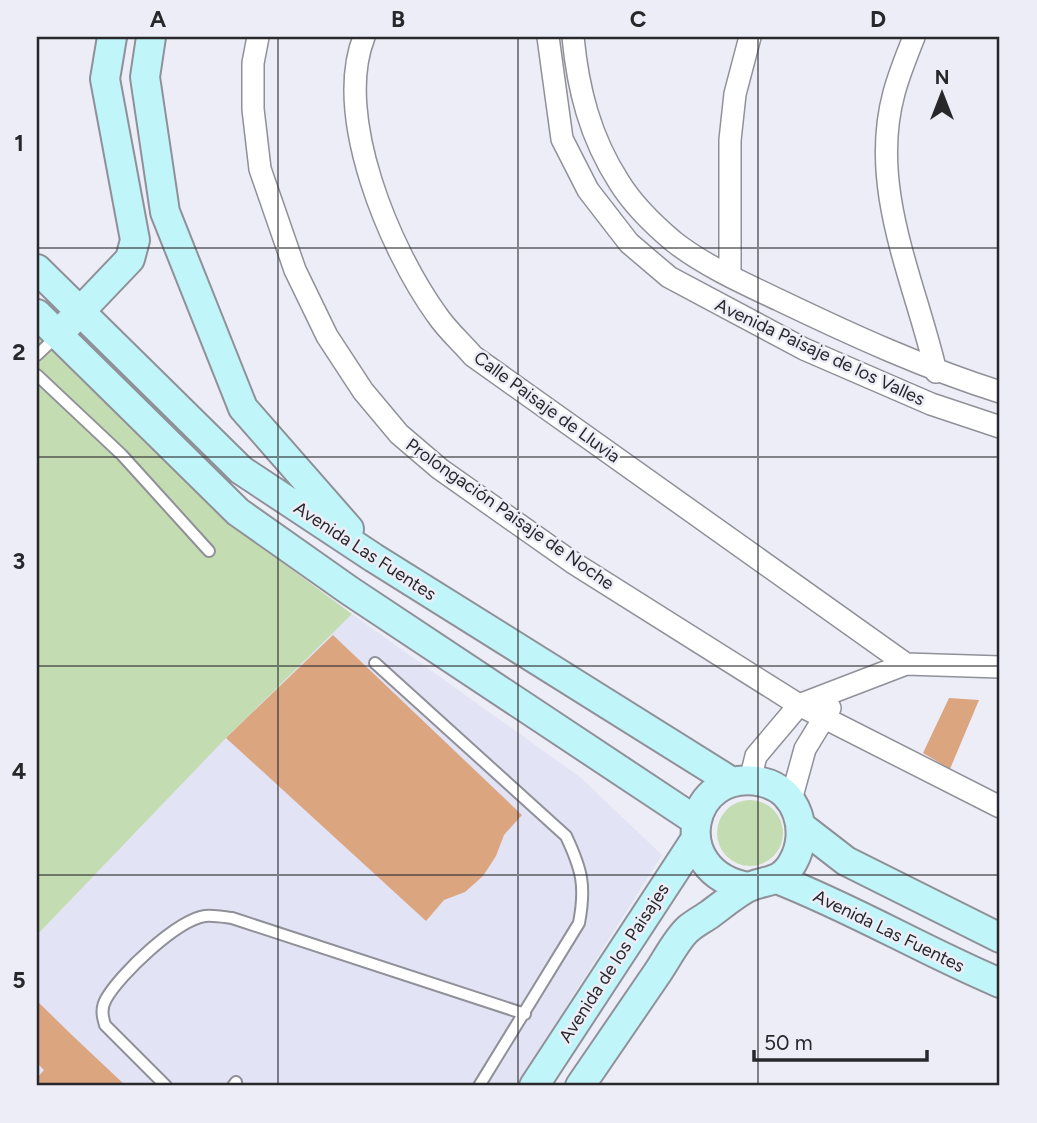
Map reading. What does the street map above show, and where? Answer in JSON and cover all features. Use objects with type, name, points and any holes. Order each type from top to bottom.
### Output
[{"type":"street","points":[[59,334],[130,259],[135,240],[105,79],[112,37]]},
{"type":"street","points":[[151,37],[145,77],[165,212],[243,408],[374,558]]},
{"type":"street","name":"Prolongación Paisaje de Noche","points":[[258,37],[253,63],[253,109],[260,169],[295,270],[327,335],[363,391],[398,434],[440,469],[572,562],[799,705],[1000,807]]},
{"type":"street","name":"Calle Paisaje de Lluvia","points":[[364,37],[355,60],[357,111],[365,160],[407,265],[438,316],[473,356],[906,664]]},
{"type":"street","name":"Avenida Paisaje de los Valles","points":[[548,37],[562,139],[588,190],[629,243],[669,277],[804,349],[931,404],[1000,427]]},
{"type":"street","name":"Avenida Paisaje de los Valles","points":[[573,37],[578,86],[591,128],[619,183],[674,242],[730,275],[936,372],[1000,392]]},
{"type":"street","points":[[730,275],[730,140],[735,94],[750,37]]},
{"type":"street","points":[[914,37],[893,94],[887,152],[890,201],[899,247],[936,372]]},
{"type":"street","name":"Avenida Las Fuentes","points":[[37,269],[241,470],[374,558],[741,781]]},
{"type":"street","points":[[37,314],[238,512],[695,830],[707,867],[719,878],[748,887]]},
{"type":"street","points":[[741,781],[756,756],[799,705],[906,664],[1000,667]]},
{"type":"street","points":[[791,800],[805,749],[841,691]]},
{"type":"street","points":[[580,1086],[687,930],[748,887],[777,879],[792,865],[800,847],[802,827],[791,800],[765,782],[741,781],[710,796],[695,830]]},
{"type":"street","points":[[802,827],[846,861],[1000,938]]},
{"type":"street","name":"Avenida de los Paisajes","points":[[534,1086],[695,830]]},
{"type":"street","name":"Avenida Las Fuentes","points":[[777,879],[835,902],[951,962],[1000,984]]},
{"type":"lane","points":[[37,355],[59,334]]},
{"type":"lane","points":[[37,375],[122,455],[209,551]]},
{"type":"lane","points":[[375,663],[566,836],[580,864],[585,892],[579,923],[479,1086]]},
{"type":"lane","points":[[166,1086],[105,1025],[102,1011],[105,1000],[123,977],[170,934],[204,916],[232,918],[525,1014]]},
{"type":"shaded area","points":[[352,614],[580,777],[662,855],[516,1086],[37,1086],[37,935],[226,738]]},
{"type":"green space","points":[[37,334],[244,534],[352,614],[226,738],[37,935]]},
{"type":"green space","points":[[750,800],[773,810],[783,833],[773,856],[750,866],[727,856],[717,833],[727,810]]},
{"type":"building","points":[[333,635],[522,815],[504,835],[496,856],[483,876],[465,892],[444,900],[426,921],[226,738]]},
{"type":"building","points":[[949,698],[979,700],[950,769],[923,753]]},
{"type":"building","points":[[37,1001],[126,1086],[37,1086],[37,1078],[44,1070],[37,1063]]}]
